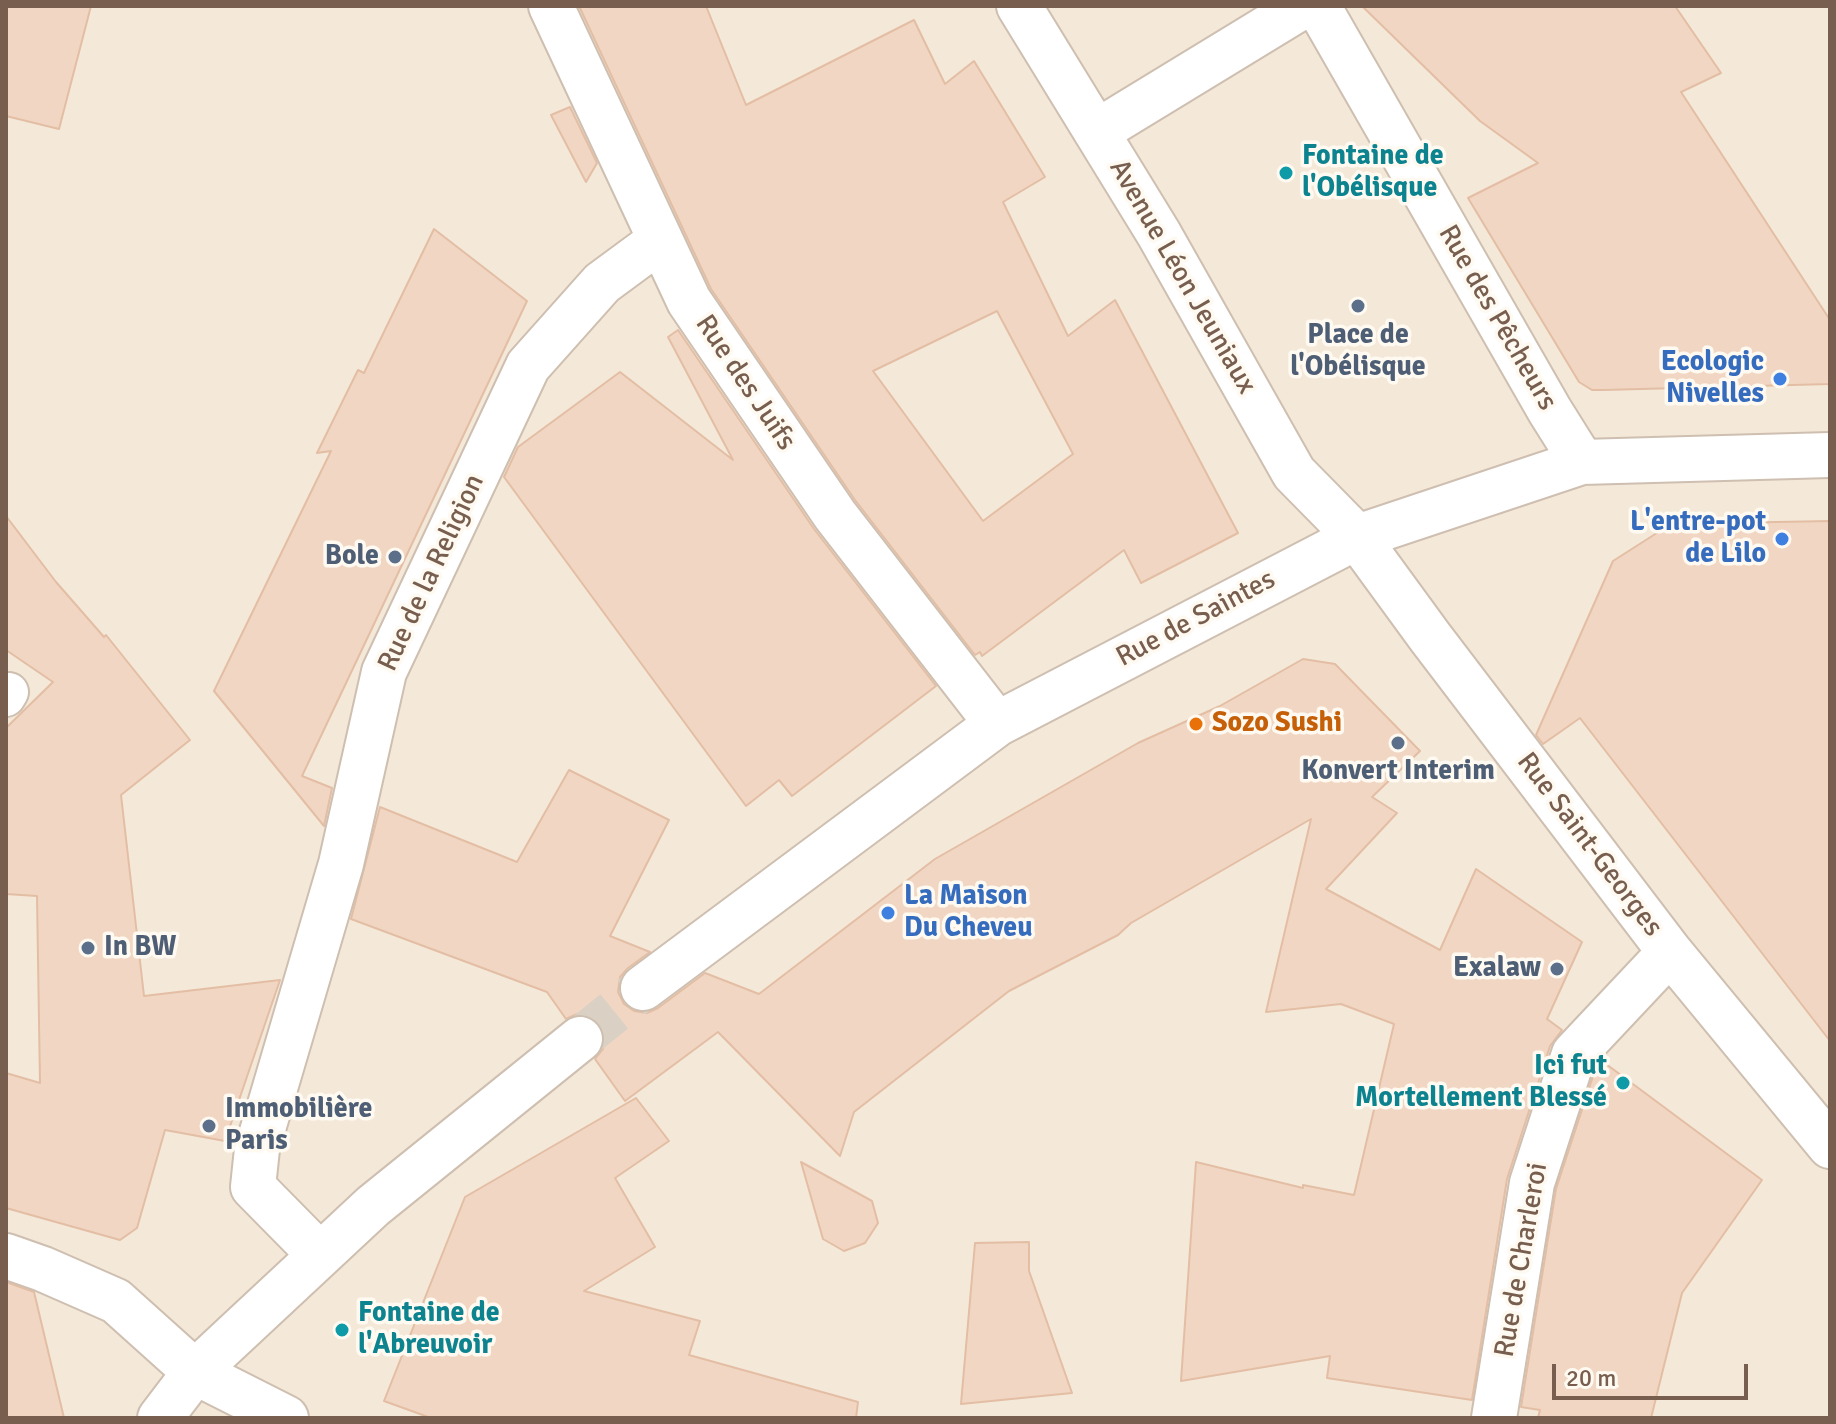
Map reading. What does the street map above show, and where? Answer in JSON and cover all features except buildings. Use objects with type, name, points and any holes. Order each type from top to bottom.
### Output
[{"type":"street","name":"Rue des Juifs","points":[[551,6],[689,301],[835,515],[997,724]]},
{"type":"street","name":"Avenue Léon Jeuniaux","points":[[1019,6],[1098,131],[1294,473],[1357,537]]},
{"type":"street","points":[[1098,131],[1303,6]]},
{"type":"street","name":"Rue des Pêcheurs","points":[[1318,6],[1582,462]]},
{"type":"street","name":"Rue de la Religion","points":[[320,1255],[253,1187],[257,1149],[341,864],[384,672],[528,366],[602,283],[659,241]]},
{"type":"street","name":"Rue de Saintes","points":[[643,988],[997,724],[1357,537],[1582,462],[1830,455]]},
{"type":"street","name":"Rue Saint-Georges","points":[[1357,537],[1670,952],[1830,1146]]},
{"type":"street","name":"Rue de Charleroi","points":[[1494,1418],[1532,1183],[1574,1054],[1670,952]]},
{"type":"street","points":[[160,1418],[195,1372],[373,1206],[580,1039]]},
{"type":"street","points":[[6,1256],[116,1301],[195,1372],[286,1418]]},
{"type":"shaded area","points":[[6,6],[1830,6],[1830,1418],[6,1418]]},
{"type":"tunnel","points":[[580,1039],[643,988]]},
{"type":"place","name":"Fontaine de l'Obélisque","points":[[1286,173]]},
{"type":"place","name":"Place de l'Obélisque","points":[[1358,306]]},
{"type":"place","name":"Ecologic Nivelles","points":[[1780,379]]},
{"type":"place","name":"L'entre-pot de Lilo","points":[[1782,539]]},
{"type":"place","name":"Bole","points":[[395,557]]},
{"type":"place","name":"Sozo Sushi","points":[[1196,724]]},
{"type":"place","name":"Konvert Interim","points":[[1398,743]]},
{"type":"place","name":"La Maison Du Cheveu","points":[[888,913]]},
{"type":"place","name":"In BW","points":[[88,948]]},
{"type":"place","name":"Exalaw","points":[[1557,969]]},
{"type":"place","name":"Ici fut Mortellement Blessé","points":[[1623,1083]]},
{"type":"place","name":"Immobilière Paris","points":[[209,1126]]},
{"type":"place","name":"Fontaine de l'Abreuvoir","points":[[342,1330]]}]
